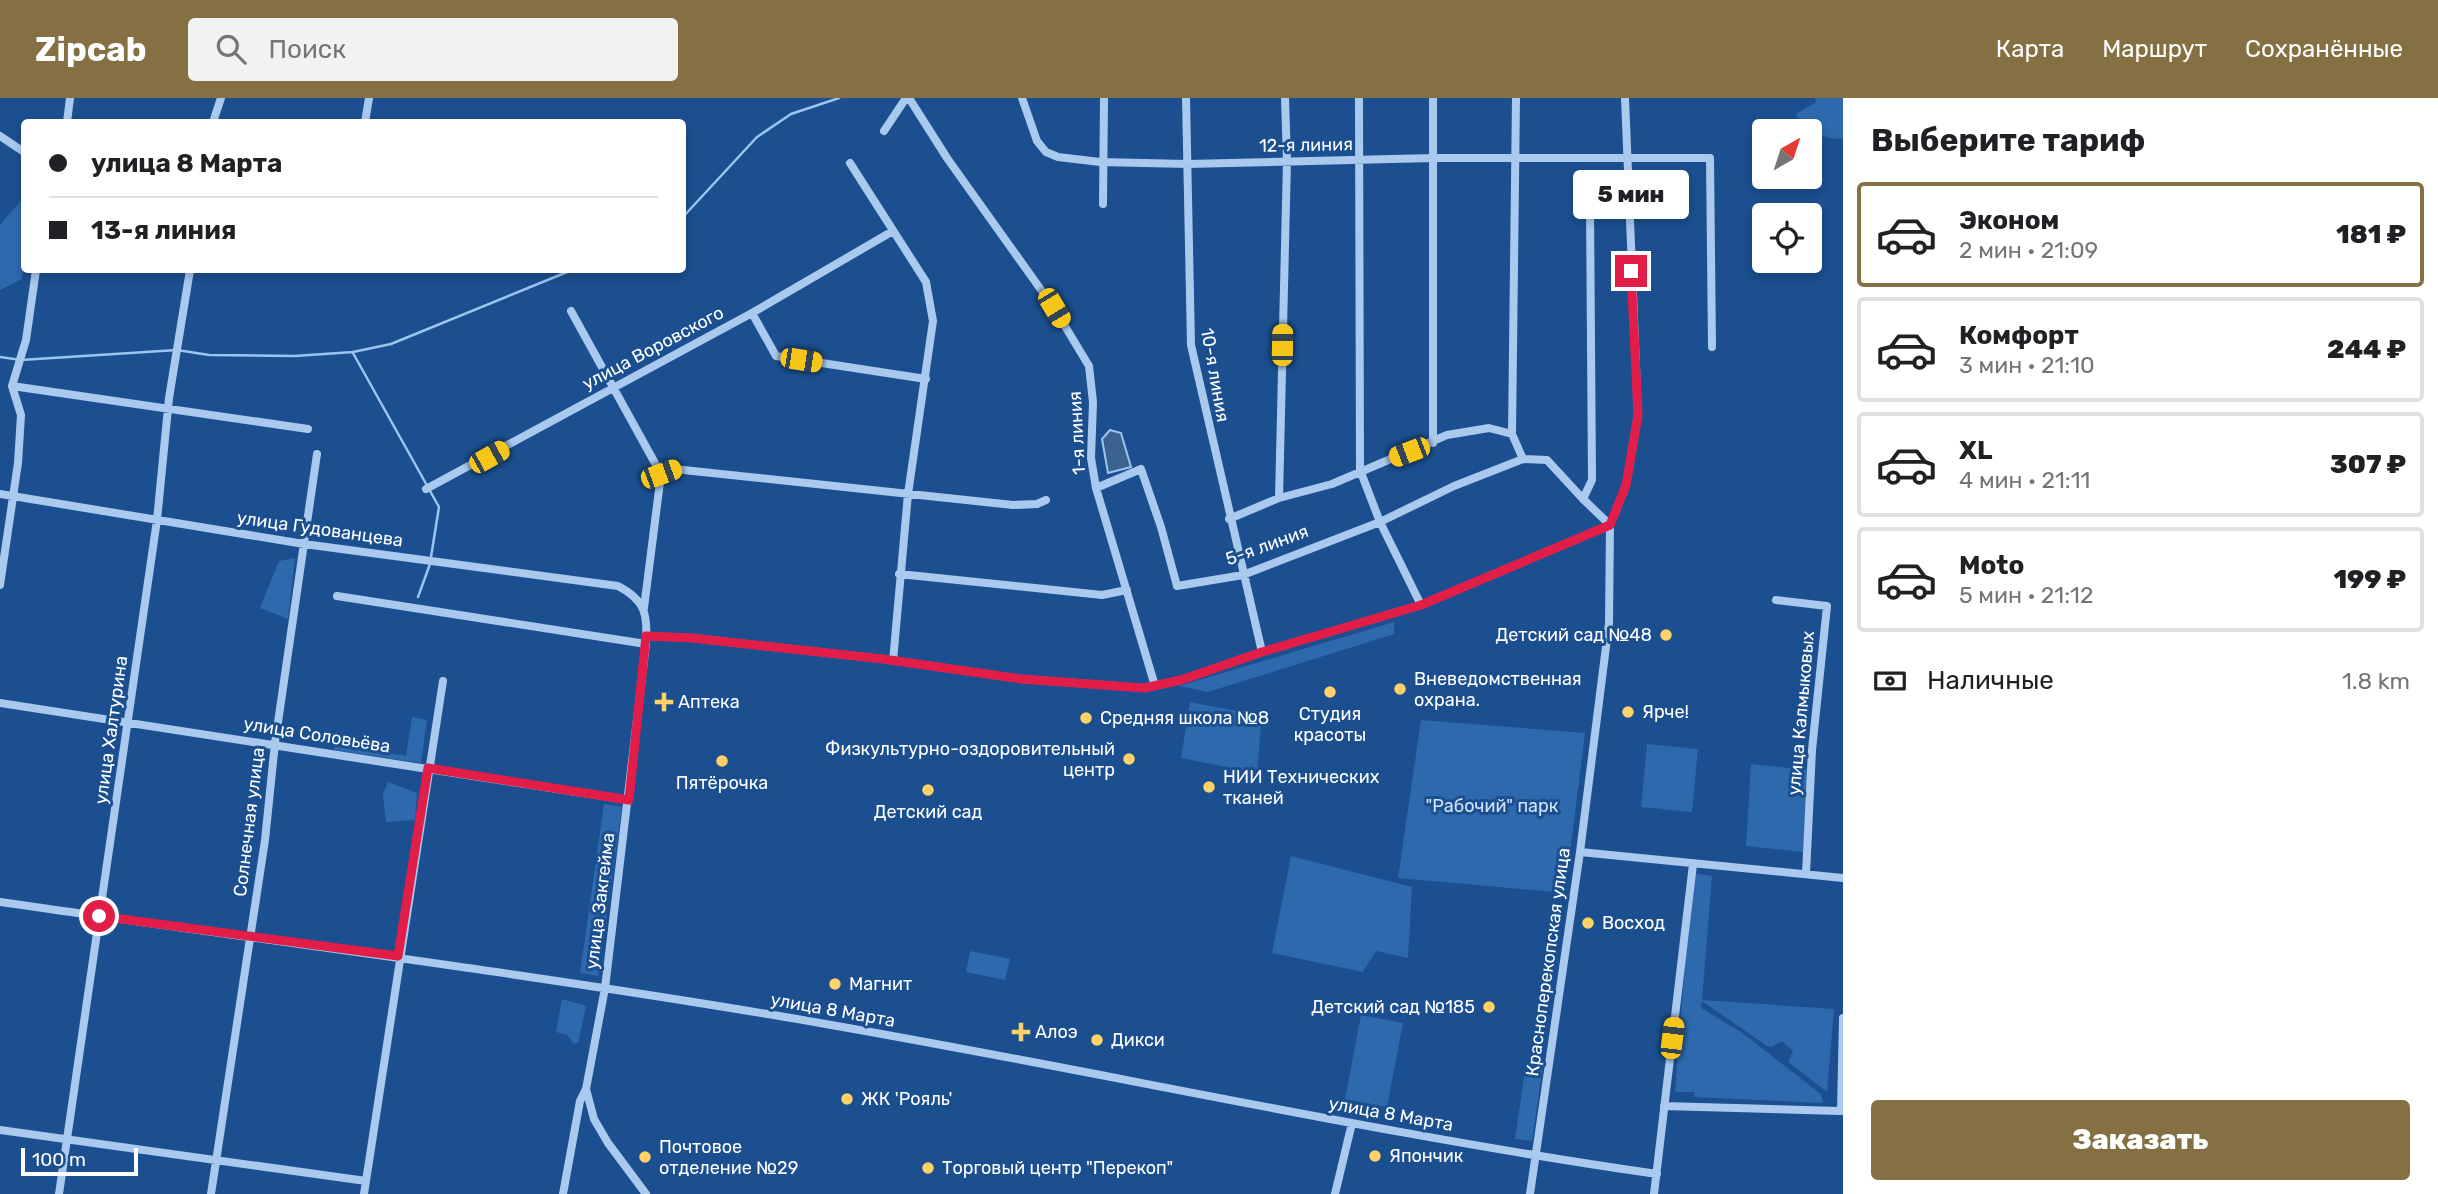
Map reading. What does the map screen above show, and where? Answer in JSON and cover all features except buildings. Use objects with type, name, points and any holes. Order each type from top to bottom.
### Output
[{"type":"street","points":[[66,119],[70,98]]},
{"type":"street","points":[[214,119],[221,98]]},
{"type":"street","points":[[366,119],[369,98]]},
{"type":"street","points":[[884,131],[908,98]]},
{"type":"street","name":"1-я линия","points":[[908,98],[947,158],[1054,308],[1088,366],[1093,402],[1091,458],[1096,488],[1156,686]]},
{"type":"street","name":"12-я линия","points":[[1022,98],[1037,141],[1046,152],[1058,158],[1188,164],[1433,158],[1710,158],[1712,347]]},
{"type":"street","points":[[1103,204],[1104,98]]},
{"type":"street","name":"10-я линия","points":[[1186,98],[1191,345],[1229,519],[1262,652]]},
{"type":"street","points":[[1279,498],[1287,161],[1284,98]]},
{"type":"street","points":[[1359,98],[1360,470],[1380,522],[1421,605]]},
{"type":"street","points":[[1433,98],[1433,443]]},
{"type":"street","points":[[1516,98],[1512,433],[1523,459],[1547,460],[1610,525]]},
{"type":"street","points":[[337,596],[646,640],[692,638],[1021,679],[1156,686],[1421,605],[1610,525],[1626,485],[1638,415],[1625,98]]},
{"type":"street","points":[[0,136],[21,150]]},
{"type":"street","points":[[850,163],[926,282],[933,321],[908,494],[893,661]]},
{"type":"street","points":[[1583,499],[1592,480],[1590,205]]},
{"type":"street","name":"улица Воровского","points":[[426,489],[752,313],[893,231]]},
{"type":"street","points":[[0,585],[21,415],[12,386],[26,340],[36,273]]},
{"type":"street","name":"улица Халтурина","points":[[60,1194],[157,520],[168,408],[190,273]]},
{"type":"street","points":[[571,311],[661,474],[674,470],[1013,505],[1037,504],[1046,500]]},
{"type":"street","points":[[752,313],[776,356],[926,379]]},
{"type":"street","points":[[12,386],[308,429]]},
{"type":"street","points":[[1229,519],[1279,498],[1332,484],[1447,435],[1489,428],[1512,433]]},
{"type":"street","name":"Солнечная улица","points":[[211,1194],[248,937],[265,840],[275,743],[317,454]]},
{"type":"street","name":"5-я линия","points":[[1096,488],[1140,469],[1161,527],[1177,586],[1242,575],[1380,522],[1454,486],[1523,459]]},
{"type":"street","name":"улица Закгейма","points":[[563,1194],[605,988],[629,800],[646,640],[644,608],[661,474]]},
{"type":"street","name":"улица Гудованцева","points":[[0,494],[304,544],[618,586],[634,594],[644,608]]},
{"type":"street","name":"Красноперекопская улица","points":[[1530,1194],[1580,852],[1609,623],[1610,525]]},
{"type":"street","points":[[899,574],[1102,595],[1127,590]]},
{"type":"street","name":"улица Калмыковых","points":[[1776,600],[1827,606],[1812,750],[1806,874]]},
{"type":"street","points":[[364,1194],[398,956],[443,681]]},
{"type":"street","name":"улица Соловьёва","points":[[0,703],[275,743],[629,800]]},
{"type":"street","points":[[1580,852],[1843,878]]},
{"type":"street","points":[[1654,1194],[1693,864]]},
{"type":"street","name":"улица 8 Марта","points":[[0,902],[398,956],[605,988],[842,1027],[1535,1157],[1657,1174]]},
{"type":"street","points":[[1664,1106],[1841,1112],[1843,1018]]},
{"type":"street","name":"улица Закгейма","points":[[586,1089],[598,1127],[646,1194]]},
{"type":"street","points":[[1335,1194],[1352,1123]]},
{"type":"street","points":[[0,1130],[366,1181]]},
{"type":"green space","points":[[1815,98],[1843,98],[1843,139],[1822,136],[1822,119],[1797,117],[1796,114],[1816,102]]},
{"type":"green space","points":[[21,200],[22,279],[0,290],[0,225]]},
{"type":"green space","points":[[295,558],[288,619],[260,608],[279,561]]},
{"type":"green space","points":[[1394,622],[1394,634],[1208,692],[1179,686]]},
{"type":"green space","points":[[1190,702],[1257,715],[1261,726],[1257,773],[1181,758]]},
{"type":"green space","points":[[412,717],[427,720],[421,763],[334,750],[335,744],[406,756]]},
{"type":"green space","name":"\"Рабочий\" парк","points":[[1421,720],[1585,733],[1565,893],[1398,878]]},
{"type":"green space","points":[[1647,744],[1698,749],[1692,812],[1641,807]]},
{"type":"green space","points":[[1751,764],[1809,770],[1803,852],[1746,846]]},
{"type":"green space","points":[[388,782],[417,793],[415,820],[386,822],[383,794]]},
{"type":"green space","points":[[604,804],[622,807],[598,976],[580,973]]},
{"type":"green space","points":[[1291,856],[1412,887],[1408,958],[1376,951],[1363,972],[1272,953]]},
{"type":"green space","points":[[1692,873],[1712,876],[1702,1000],[1834,1009],[1827,1092],[1788,1062],[1793,1051],[1782,1041],[1771,1047],[1767,1046],[1702,1001],[1701,1008],[1741,1032],[1821,1094],[1823,1103],[1694,1097],[1694,1092],[1675,1092]]},
{"type":"green space","points":[[970,951],[1010,959],[1005,980],[966,972]]},
{"type":"green space","points":[[562,999],[586,1006],[578,1043],[574,1044],[567,1035],[556,1032]]},
{"type":"green space","points":[[1361,1015],[1403,1023],[1387,1107],[1345,1099]]},
{"type":"green space","points":[[1526,1063],[1543,1065],[1532,1141],[1515,1139]]},
{"type":"shaded area","points":[[1110,430],[1121,433],[1131,467],[1108,473],[1102,439]]},
{"type":"waterway","points":[[686,214],[757,137],[791,114],[839,98]]},
{"type":"waterway","points":[[0,357],[21,360],[177,350],[209,355],[295,356],[353,352],[391,344],[565,273]]},
{"type":"waterway","points":[[353,353],[439,507],[431,557]]},
{"type":"waterway","points":[[418,597],[430,564]]},
{"type":"place","name":"Детский сад №48","points":[[1666,635]]},
{"type":"place","name":"Вневедомственная охрана.","points":[[1400,689]]},
{"type":"place","name":"Студия красоты","points":[[1330,692]]},
{"type":"place","name":"Аптека","points":[[664,702]]},
{"type":"place","name":"Ярче!","points":[[1628,712]]},
{"type":"place","name":"Средняя школа №8","points":[[1086,718]]},
{"type":"place","name":"Физкультурно-оздоровительный центр","points":[[1129,759]]},
{"type":"place","name":"Пятёрочка","points":[[722,761]]},
{"type":"place","name":"НИИ Технических тканей","points":[[1209,787]]},
{"type":"place","name":"Детский сад","points":[[928,790]]},
{"type":"place","name":"Восход","points":[[1588,923]]},
{"type":"place","name":"Магнит","points":[[835,984]]},
{"type":"place","name":"Детский сад №185","points":[[1489,1007]]},
{"type":"place","name":"Алоэ","points":[[1021,1032]]},
{"type":"place","name":"Дикси","points":[[1097,1040]]},
{"type":"place","name":"ЖК 'Рояль'","points":[[847,1099]]},
{"type":"place","name":"Япончик","points":[[1375,1156]]},
{"type":"place","name":"Почтовое отделение №29","points":[[645,1157]]},
{"type":"place","name":"Торговый центр \"Перекоп\"","points":[[928,1168]]},
{"type":"route","points":[[99,916],[398,956],[428,768],[629,800],[646,636],[692,638],[883,659],[1021,679],[1144,688],[1181,680],[1262,652],[1421,605],[1597,528],[1610,525],[1626,485],[1638,415],[1631,271]]}]
